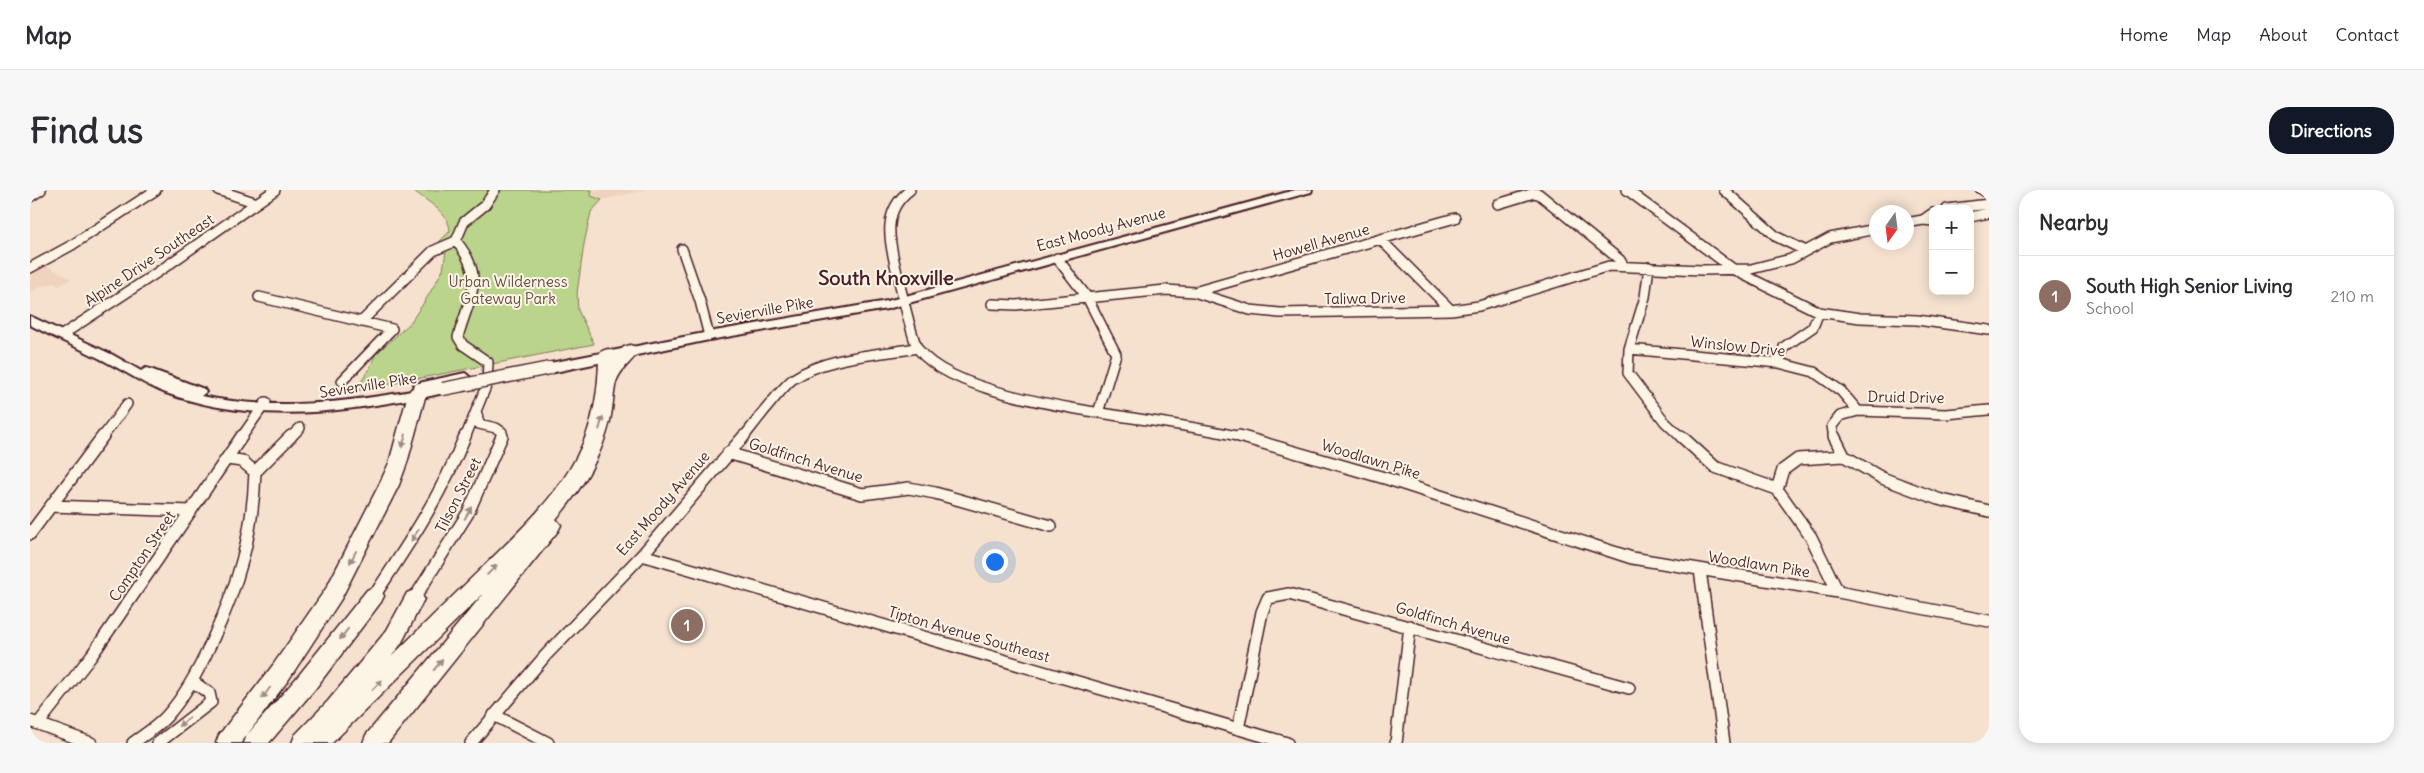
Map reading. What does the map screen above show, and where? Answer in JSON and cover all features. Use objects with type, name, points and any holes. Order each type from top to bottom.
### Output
[{"type":"highway","points":[[1982,190],[1989,195]]},
{"type":"highway","points":[[374,743],[533,549],[568,500],[601,423],[612,370],[630,351]]},
{"type":"highway","points":[[608,352],[608,385]]},
{"type":"highway","points":[[227,743],[299,648],[334,593],[389,485],[398,463],[418,390]]},
{"type":"highway","points":[[316,743],[539,523],[559,501],[582,468]]},
{"type":"highway","points":[[255,743],[307,682],[374,596]]},
{"type":"highway","points":[[303,743],[341,703],[394,637],[414,599]]},
{"type":"main road","name":"East Moody Avenue","points":[[904,300],[978,282],[1057,258],[1307,190]]},
{"type":"main road","name":"Sevierville Pike","points":[[418,390],[443,389],[608,352],[708,333],[887,305],[904,300]]},
{"type":"main road","name":"Sevierville Pike","points":[[608,352],[630,351],[708,333]]},
{"type":"main road","name":"Sevierville Pike","points":[[418,390],[465,378],[551,364]]},
{"type":"street","points":[[30,197],[41,190]]},
{"type":"street","points":[[30,268],[93,232],[156,190]]},
{"type":"street","points":[[218,190],[257,203]]},
{"type":"street","name":"Alpine Drive Southeast","points":[[62,335],[158,272],[275,190]]},
{"type":"street","points":[[361,322],[433,251],[456,241],[464,222],[485,205],[495,190]]},
{"type":"street","name":"Woodlawn Pike","points":[[910,190],[902,196],[892,209],[889,220],[889,240],[917,348],[936,367],[965,380],[1004,393],[1098,413],[1234,435],[1388,479],[1632,558],[1838,592],[1989,621]]},
{"type":"street","points":[[1627,190],[1736,271],[1819,312],[1860,318],[1917,320],[1989,330]]},
{"type":"street","points":[[1724,190],[1776,237],[1806,251]]},
{"type":"street","points":[[1498,204],[1534,193],[1546,197],[1620,260],[1623,265]]},
{"type":"street","points":[[1974,206],[1989,204]]},
{"type":"street","points":[[1974,216],[1989,213]]},
{"type":"street","points":[[1923,220],[1929,216]]},
{"type":"street","name":"Howell Avenue","points":[[1194,292],[1456,218]]},
{"type":"street","points":[[1914,222],[1929,221]]},
{"type":"street","points":[[1736,271],[1776,264],[1830,238],[1869,230]]},
{"type":"street","points":[[1380,239],[1451,310]]},
{"type":"street","name":"Tilson Street","points":[[374,596],[430,511],[477,414],[487,384],[489,368],[485,358],[463,346],[458,337],[474,290],[475,274],[464,249],[456,241]]},
{"type":"street","points":[[682,249],[700,301],[708,333]]},
{"type":"street","points":[[1057,258],[1087,297],[1116,354],[1098,413]]},
{"type":"street","name":"Taliwa Drive","points":[[992,304],[1016,305],[1166,290],[1194,292],[1250,310],[1280,313],[1451,310],[1479,306],[1596,268],[1623,265],[1736,271]]},
{"type":"street","points":[[1649,267],[1645,297],[1629,349],[1628,374],[1666,422],[1715,467],[1777,489],[1811,537],[1838,592]]},
{"type":"street","points":[[259,297],[392,329],[342,382]]},
{"type":"street","points":[[1778,363],[1784,347],[1812,327],[1819,312]]},
{"type":"street","name":"Sevierville Pike","points":[[30,320],[124,365],[214,396],[263,407]]},
{"type":"street","name":"East Moody Avenue","points":[[471,743],[546,656],[642,555],[782,389],[804,373],[828,364],[917,348]]},
{"type":"street","name":"Winslow Drive","points":[[1629,349],[1778,363],[1814,372],[1841,391],[1858,411]]},
{"type":"street","name":"Sevierville Pike","points":[[124,365],[143,378],[190,398],[263,407],[333,409],[418,390]]},
{"type":"street","points":[[30,534],[127,404]]},
{"type":"street","name":"Compton Street","points":[[34,722],[92,655],[263,407]]},
{"type":"street","name":"Druid Drive","points":[[1844,456],[1835,442],[1832,426],[1840,416],[1858,411],[1946,414],[1989,410]]},
{"type":"street","name":"Tilson Street","points":[[414,599],[442,557],[472,505],[502,438],[502,432],[499,429],[484,426],[478,422],[477,414]]},
{"type":"street","points":[[466,437],[484,426]]},
{"type":"street","points":[[254,472],[300,428]]},
{"type":"street","name":"Goldfinch Avenue","points":[[728,453],[812,476],[862,494],[909,488],[935,493],[1051,526]]},
{"type":"street","points":[[1777,489],[1783,470],[1798,459],[1844,456],[1882,478],[1938,499],[1989,511]]},
{"type":"street","points":[[133,743],[165,718],[193,682],[229,606],[245,557],[254,503],[254,472],[242,461],[227,459]]},
{"type":"street","points":[[50,506],[124,507],[191,511]]},
{"type":"street","name":"Tipton Avenue Southeast","points":[[642,555],[1287,743]]},
{"type":"street","points":[[1700,570],[1724,743]]},
{"type":"street","name":"Goldfinch Avenue","points":[[1238,729],[1262,612],[1268,598],[1289,594],[1629,688]]},
{"type":"street","points":[[1396,743],[1410,626]]},
{"type":"street","points":[[158,743],[211,702],[209,693],[193,682]]},
{"type":"street","points":[[494,715],[548,743]]},
{"type":"street","points":[[34,722],[91,743]]},
{"type":"shaded area","points":[[592,190],[645,190],[602,200],[591,196]]},
{"type":"shaded area","points":[[44,264],[71,279],[59,286],[54,283],[39,287],[30,293],[30,271]]},
{"type":"green space","name":"Urban Wilderness Gateway Park","points":[[413,190],[592,190],[591,196],[602,200],[591,212],[577,293],[578,310],[594,344],[355,391],[369,370],[375,355],[410,323],[443,270],[446,251],[437,244],[450,231],[449,224],[442,213]]},
{"type":"place","name":"South High Senior Living","points":[[687,625]]},
{"type":"district","name":"South Knoxville","points":[[886,277]]}]
